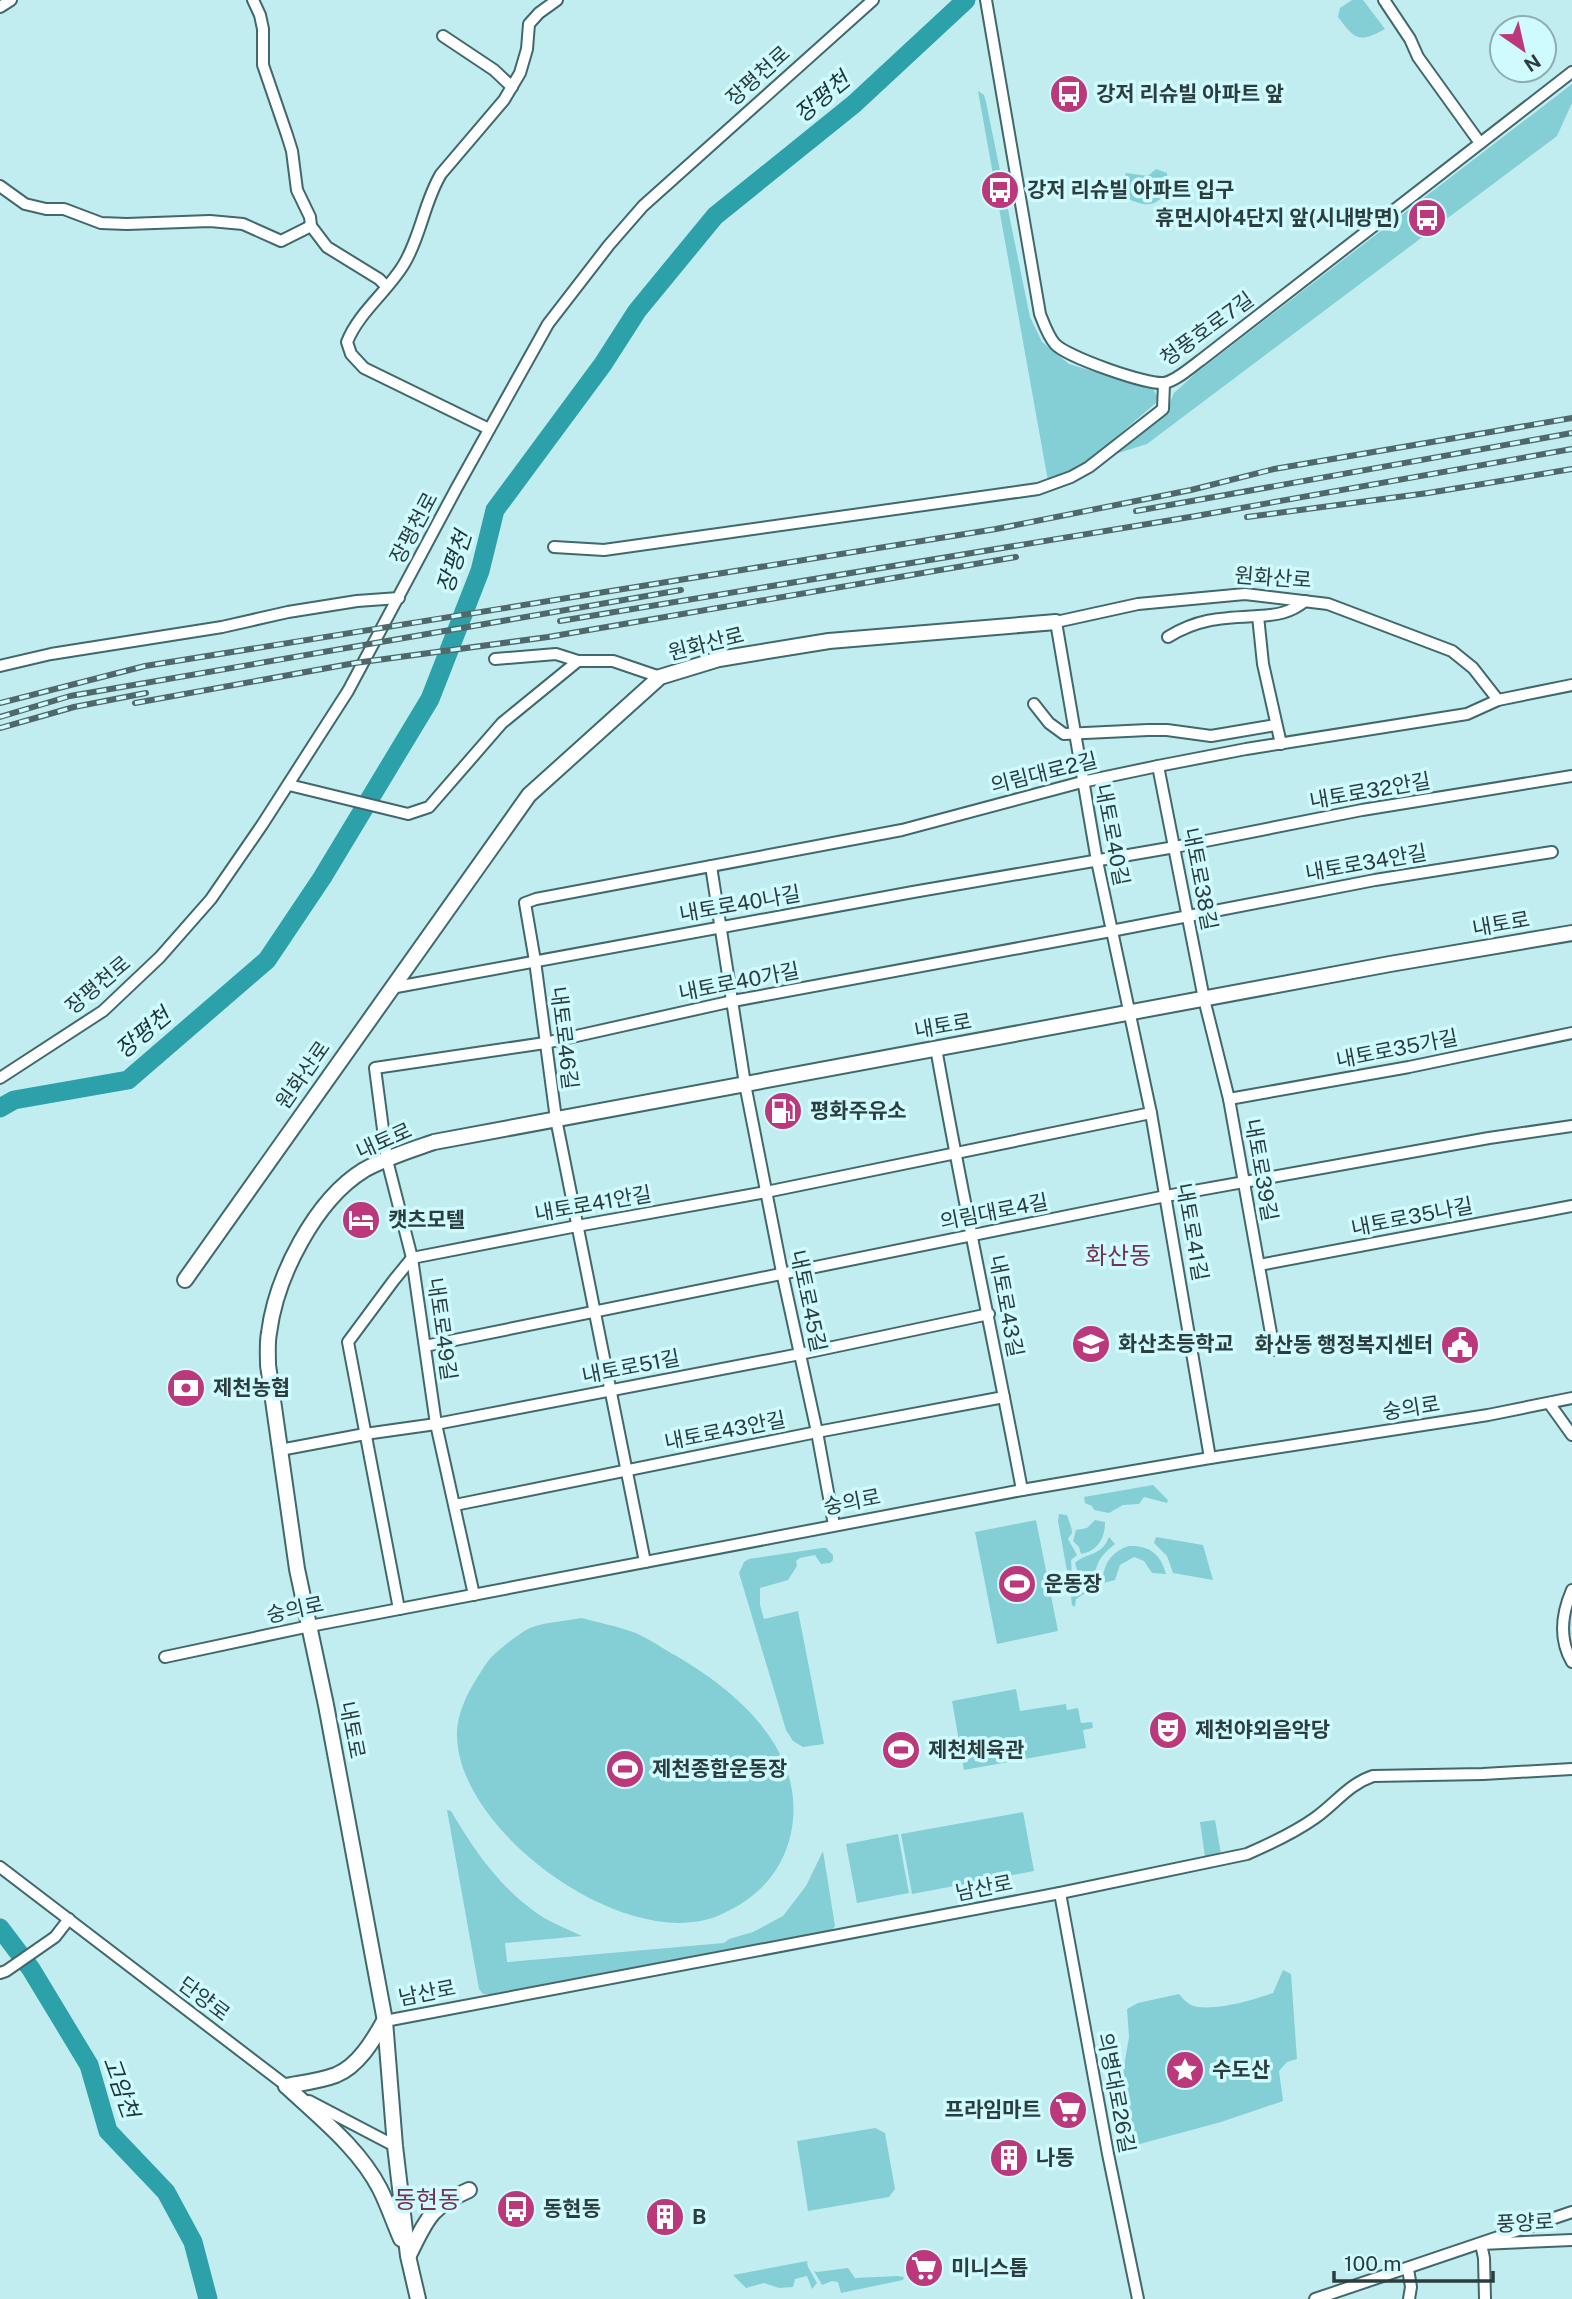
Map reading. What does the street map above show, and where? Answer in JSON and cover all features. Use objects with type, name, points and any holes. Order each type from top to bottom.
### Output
[{"type":"main road","name":"원화산로","points":[[185,1280],[529,794],[660,677],[719,659],[829,641],[1056,622]]},
{"type":"main road","name":"내토로","points":[[418,2299],[408,2256],[395,2146],[385,2021],[297,1569],[268,1365],[268,1333],[277,1296],[296,1253],[317,1216],[337,1193],[364,1170],[434,1142],[1572,933]]},
{"type":"main road","points":[[286,2086],[334,2076],[343,2071],[372,2043],[385,2021]]},
{"type":"main road","points":[[286,2086],[345,2142],[360,2160],[380,2188],[408,2256]]},
{"type":"main road","points":[[408,2256],[435,2209],[468,2190]]},
{"type":"street","points":[[0,7],[11,0]]},
{"type":"street","points":[[253,0],[263,29],[262,65],[290,143],[297,190],[310,217],[311,226],[327,247],[386,286]]},
{"type":"street","points":[[489,429],[376,375],[364,368],[347,348],[349,337],[405,263],[441,174],[493,114],[520,73],[527,49],[529,24],[557,0]]},
{"type":"street","name":"장평천로","points":[[0,1078],[103,1011],[160,957],[211,899],[289,785],[348,691],[548,324],[643,206],[873,0]]},
{"type":"street","name":"청풍호로7길","points":[[986,0],[1040,314],[1056,344],[1069,354],[1148,381],[1164,383],[1202,360],[1572,72]]},
{"type":"street","points":[[1384,0],[1410,39],[1418,57],[1480,143]]},
{"type":"street","points":[[443,36],[494,70],[512,87]]},
{"type":"street","points":[[0,186],[26,204],[46,209],[64,209],[101,223],[210,220],[243,224],[281,241],[311,226]]},
{"type":"street","points":[[554,547],[604,550],[1038,489],[1071,477],[1088,467],[1163,409],[1164,383]]},
{"type":"street","name":"원화산로","points":[[1056,622],[1138,604],[1245,594],[1328,604],[1452,651],[1472,668],[1498,700]]},
{"type":"street","points":[[0,666],[51,654],[222,627],[288,612],[357,601],[399,598]]},
{"type":"street","points":[[1168,637],[1187,625],[1277,615],[1305,601]]},
{"type":"street","points":[[1258,616],[1263,664],[1281,744]]},
{"type":"street","name":"내토로40길","points":[[1056,622],[1082,782],[1129,1014]]},
{"type":"street","points":[[495,659],[556,654],[578,661],[613,661],[660,677]]},
{"type":"street","points":[[289,785],[408,814],[429,807],[502,723],[578,661]]},
{"type":"street","name":"의림대로2길","points":[[525,903],[536,898],[902,830],[1082,782],[1158,766],[1467,714],[1498,700],[1572,685]]},
{"type":"street","points":[[1034,704],[1057,731],[1074,735],[1167,730],[1211,736],[1276,725]]},
{"type":"street","name":"내토로38길","points":[[1158,766],[1204,999]]},
{"type":"street","name":"내토로32안길","points":[[1097,861],[1362,810],[1572,776]]},
{"type":"street","name":"내토로34안길","points":[[1111,931],[1375,880],[1552,852]]},
{"type":"street","name":"내토로40나길","points":[[391,988],[1097,861]]},
{"type":"street","name":"내토로45길","points":[[711,866],[745,1084],[834,1525]]},
{"type":"street","name":"내토로46길","points":[[525,903],[556,1119],[645,1562]]},
{"type":"street","name":"내토로40가길","points":[[375,1068],[545,1043],[733,1001],[1111,931]]},
{"type":"street","name":"내토로39길","points":[[1204,999],[1229,1099],[1274,1350]]},
{"type":"street","name":"내토로41길","points":[[1129,1014],[1151,1113],[1210,1458]]},
{"type":"street","name":"내토로35가길","points":[[1229,1099],[1409,1067],[1572,1033]]},
{"type":"street","name":"내토로43길","points":[[936,1048],[1022,1490]]},
{"type":"street","name":"내토로49길","points":[[375,1068],[387,1160],[412,1258],[436,1424],[474,1595]]},
{"type":"street","name":"내토로41안길","points":[[412,1258],[766,1192],[1151,1113]]},
{"type":"street","name":"의림대로4길","points":[[425,1346],[1166,1196],[1572,1125]]},
{"type":"street","name":"내토로35나길","points":[[1259,1265],[1572,1206]]},
{"type":"street","points":[[399,1609],[348,1342],[412,1258]]},
{"type":"street","name":"내토로51길","points":[[280,1450],[436,1424],[800,1354],[989,1314]]},
{"type":"street","name":"내토로43안길","points":[[455,1505],[817,1432],[1004,1398]]},
{"type":"street","name":"숭의로","points":[[165,1657],[310,1626],[1022,1490],[1488,1415],[1572,1398]]},
{"type":"street","points":[[1549,1403],[1572,1435]]},
{"type":"street","points":[[1572,1590],[1565,1606],[1562,1636],[1572,1661]]},
{"type":"street","name":"남산로","points":[[385,2021],[1060,1893],[1247,1854],[1316,1818],[1349,1788],[1373,1776],[1572,1769]]},
{"type":"street","name":"단양로","points":[[0,1867],[286,2086],[309,2102],[395,2146]]},
{"type":"street","name":"의병대로26길","points":[[1060,1893],[1138,2299]]},
{"type":"street","points":[[3,1972],[49,1942],[69,1919]]},
{"type":"street","points":[[1315,2299],[1572,2213]]},
{"type":"street","name":"풍양로","points":[[1481,2244],[1572,2240]]},
{"type":"street","points":[[1481,2244],[1485,2299]]},
{"type":"street","points":[[1408,2269],[1411,2287],[1409,2299]]},
{"type":"shaded area","points":[[1352,0],[1363,0],[1385,29],[1363,38],[1353,34],[1338,17],[1340,8]]},
{"type":"shaded area","points":[[1572,84],[1572,103],[1557,136],[1147,444],[1112,455],[1168,407],[1174,393],[1196,373]]},
{"type":"shaded area","points":[[978,91],[984,95],[986,102],[1030,317],[1042,342],[1069,364],[1153,389],[1157,396],[1156,403],[1076,471],[1048,481]]},
{"type":"shaded area","points":[[1156,169],[1167,173],[1166,187],[1157,201],[1152,204],[1139,203],[1125,198],[1119,192],[1126,173],[1148,176]]},
{"type":"shaded area","points":[[1153,1485],[1168,1500],[1167,1503],[1144,1497],[1139,1504],[1123,1505],[1109,1513],[1094,1510],[1085,1503],[1084,1497]]},
{"type":"shaded area","points":[[1059,1514],[1067,1515],[1072,1532],[1068,1539],[1077,1555],[1071,1560],[1072,1576],[1069,1582],[1058,1521]]},
{"type":"shaded area","name":"운동장","points":[[1036,1520],[1058,1631],[997,1644],[975,1532]]},
{"type":"shaded area","points":[[1095,1520],[1105,1522],[1102,1538],[1096,1547],[1081,1554],[1073,1541],[1076,1530],[1087,1528]]},
{"type":"shaded area","points":[[1109,1537],[1115,1544],[1099,1562],[1096,1573],[1098,1585],[1076,1599],[1075,1607],[1072,1605],[1070,1588],[1078,1573],[1075,1563],[1102,1548]]},
{"type":"shaded area","points":[[1156,1537],[1203,1545],[1213,1580],[1173,1573],[1167,1556],[1154,1543]]},
{"type":"shaded area","points":[[1129,1546],[1143,1547],[1153,1552],[1161,1561],[1166,1574],[1152,1573],[1144,1561],[1134,1557],[1120,1565],[1115,1580],[1103,1583],[1104,1570],[1109,1560],[1118,1551]]},
{"type":"shaded area","points":[[826,1548],[833,1555],[830,1563],[821,1564],[815,1555],[800,1558],[788,1580],[760,1588],[760,1605],[764,1619],[798,1611],[824,1744],[803,1747],[793,1741],[786,1730],[739,1573],[744,1562],[749,1559]]},
{"type":"shaded area","name":"제천종합운동장","points":[[582,1618],[638,1634],[695,1668],[742,1704],[761,1725],[777,1749],[788,1775],[793,1803],[787,1847],[767,1882],[747,1900],[722,1914],[685,1923],[643,1918],[599,1903],[556,1878],[518,1847],[487,1812],[466,1775],[457,1737],[458,1722],[462,1706],[487,1662],[508,1642],[530,1628]]},
{"type":"shaded area","points":[[1016,1689],[1020,1711],[1066,1704],[1067,1710],[1078,1708],[1081,1723],[1092,1722],[1093,1728],[1083,1730],[1086,1748],[964,1770],[952,1701]]},
{"type":"shaded area","points":[[447,1810],[451,1811],[469,1840],[500,1880],[524,1904],[543,1917],[582,1936],[505,1943],[507,1962],[724,1943],[783,1916],[806,1886],[823,1851],[835,1926],[832,1930],[483,1994],[479,1989]]},
{"type":"shaded area","points":[[1023,1812],[1034,1871],[912,1894],[901,1834]]},
{"type":"shaded area","points":[[1215,1820],[1221,1854],[1205,1857],[1200,1822]]},
{"type":"shaded area","points":[[898,1834],[909,1893],[857,1903],[846,1844]]},
{"type":"shaded area","points":[[1283,1970],[1291,1974],[1297,2059],[1287,2062],[1279,2071],[1283,2101],[1221,2122],[1136,2145],[1123,2072],[1129,2037],[1127,2009],[1138,2003],[1179,1994],[1189,2004],[1199,2007],[1220,2007],[1244,2002],[1273,1993]]},
{"type":"shaded area","points":[[875,2128],[885,2133],[895,2189],[889,2197],[808,2211],[797,2141]]},
{"type":"shaded area","points":[[807,2261],[817,2283],[812,2289],[807,2276],[795,2279],[793,2287],[779,2288],[764,2283],[746,2288],[733,2275]]},
{"type":"shaded area","points":[[848,2268],[855,2278],[904,2277],[903,2280],[841,2293],[838,2282],[822,2285],[814,2271]]},
{"type":"waterway","name":"장평천","points":[[0,1108],[14,1100],[128,1080],[267,960],[322,878],[430,699],[480,571],[495,510],[603,364],[637,311],[715,216],[854,104],[966,0]]},
{"type":"waterway","name":"고암천","points":[[0,1928],[31,1969],[89,2065],[108,2131],[166,2192],[193,2242],[208,2299]]},
{"type":"railway","points":[[0,703],[145,666],[996,529],[1191,490],[1274,469],[1572,418]]},
{"type":"railway","points":[[1136,511],[1572,433]]},
{"type":"railway","points":[[560,621],[1196,516],[1572,449]]},
{"type":"railway","points":[[1247,517],[1428,493],[1572,469]]},
{"type":"railway","points":[[135,703],[355,663],[548,637],[1016,557]]},
{"type":"railway","points":[[0,717],[70,696],[681,590]]},
{"type":"railway","points":[[0,728],[74,707],[146,693]]},
{"type":"place","name":"강저 리슈빌 아파트 앞","points":[[1069,94]]},
{"type":"place","name":"강저 리슈빌 아파트 입구","points":[[1000,190]]},
{"type":"place","name":"휴먼시아4단지 앞(시내방면)","points":[[1427,218]]},
{"type":"place","name":"평화주유소","points":[[783,1111]]},
{"type":"place","name":"캣츠모텔","points":[[361,1220]]},
{"type":"place","name":"화산초등학교","points":[[1091,1344]]},
{"type":"place","name":"화산동 행정복지센터","points":[[1460,1345]]},
{"type":"place","name":"제천농협","points":[[186,1388]]},
{"type":"place","name":"운동장","points":[[1017,1584]]},
{"type":"place","name":"제천야외음악당","points":[[1168,1730]]},
{"type":"place","name":"제천체육관","points":[[901,1750]]},
{"type":"place","name":"제천종합운동장","points":[[625,1769]]},
{"type":"place","name":"수도산","points":[[1185,2070]]},
{"type":"place","name":"프라임마트","points":[[1068,2110]]},
{"type":"place","name":"나동","points":[[1009,2158]]},
{"type":"place","name":"동현동","points":[[516,2209]]},
{"type":"place","name":"B","points":[[665,2217]]},
{"type":"place","name":"미니스톱","points":[[924,2268]]},
{"type":"district","name":"화산동","points":[[1118,1256]]},
{"type":"district","name":"동현동","points":[[427,2200]]}]
